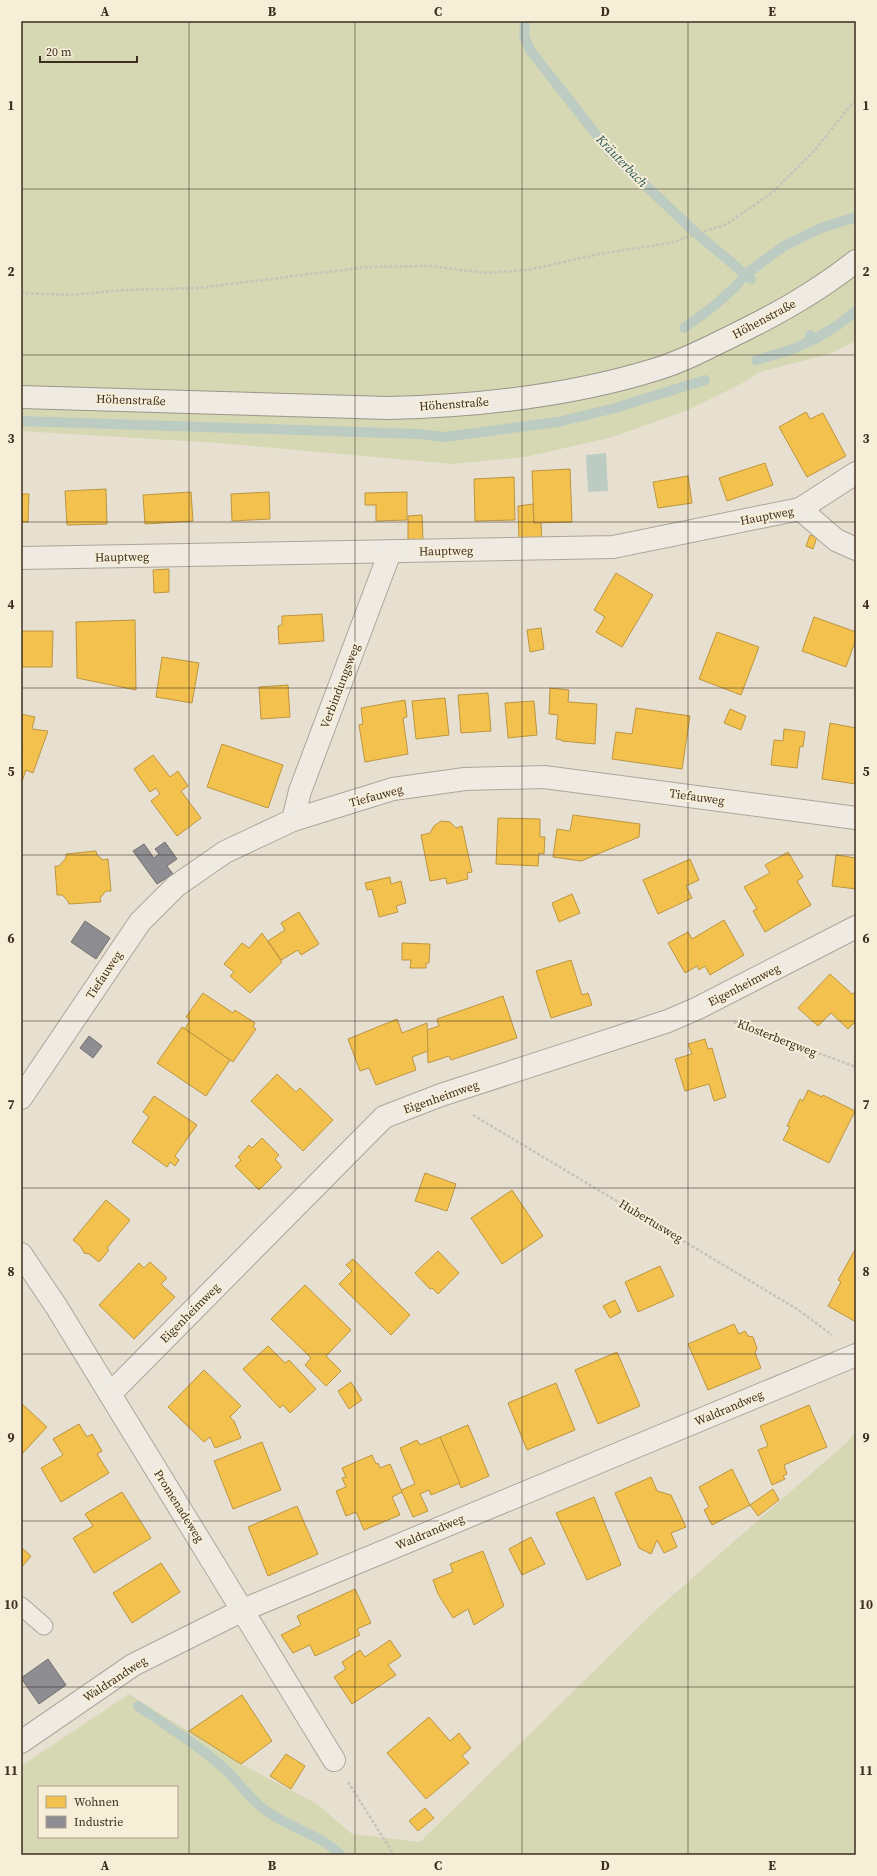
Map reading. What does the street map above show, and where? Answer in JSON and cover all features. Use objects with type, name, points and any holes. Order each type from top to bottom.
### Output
[{"type":"street","name":"Höhenstraße","points":[[21,397],[388,408],[441,407],[550,393],[611,382],[658,369],[705,349],[779,314],[836,277],[856,261]]},
{"type":"street","name":"Hauptweg","points":[[21,558],[613,547],[800,509],[856,473]]},
{"type":"street","points":[[800,509],[836,540],[856,549]]},
{"type":"street","name":"Verbindungsweg","points":[[293,820],[300,791],[390,552]]},
{"type":"street","name":"Tiefauweg","points":[[21,1098],[140,922],[176,886],[219,857],[293,820],[393,789],[465,779],[544,777],[856,818]]},
{"type":"street","name":"Eigenheimweg","points":[[110,1394],[384,1117],[441,1096],[668,1022],[856,927]]},
{"type":"street","name":"Promenadeweg","points":[[21,1254],[56,1306],[334,1760]]},
{"type":"street","name":"Waldrandweg","points":[[21,1742],[133,1665],[242,1610],[856,1355]]},
{"type":"lane","points":[[21,1606],[44,1626]]},
{"type":"path","points":[[21,293],[71,295],[125,290],[198,288],[367,267],[430,266],[485,273],[528,270],[600,254],[670,243],[727,224],[773,192],[814,151],[856,99]]},
{"type":"path","name":"Klosterbergweg","points":[[698,1008],[856,1067]]},
{"type":"path","name":"Hubertusweg","points":[[441,1096],[797,1309],[833,1336]]},
{"type":"path","points":[[334,1760],[394,1855]]},
{"type":"green space","points":[[21,21],[856,21],[856,341],[829,354],[760,372],[739,385],[688,410],[613,437],[525,457],[453,464],[219,443],[21,431]]},
{"type":"green space","points":[[856,1432],[856,1855],[21,1855],[21,1766],[129,1694],[241,1764],[317,1804],[352,1834],[420,1842],[656,1610],[846,1443]]},
{"type":"shaded area","points":[[606,453],[608,491],[588,492],[586,455]]},
{"type":"building: Wohnen","points":[[806,412],[810,419],[823,413],[846,456],[807,477],[779,427]]},
{"type":"building: Wohnen","points":[[765,463],[773,485],[727,501],[719,478]]},
{"type":"building: Wohnen","points":[[570,469],[572,522],[534,523],[532,471]]},
{"type":"building: Wohnen","points":[[688,476],[692,503],[658,508],[653,482]]},
{"type":"building: Wohnen","points":[[514,477],[515,520],[475,521],[474,479]]},
{"type":"building: Wohnen","points":[[106,489],[107,524],[67,525],[65,491]]},
{"type":"building: Wohnen","points":[[191,492],[193,521],[145,524],[143,495]]},
{"type":"building: Wohnen","points":[[269,492],[270,519],[232,521],[231,494]]},
{"type":"building: Wohnen","points":[[407,492],[407,520],[376,521],[376,505],[365,505],[365,493]]},
{"type":"building: Wohnen","points":[[21,494],[29,494],[28,522],[21,522]]},
{"type":"building: Wohnen","points":[[533,504],[534,523],[541,523],[542,542],[519,542],[518,506]]},
{"type":"building: Wohnen","points":[[422,515],[423,540],[408,541],[408,516]]},
{"type":"building: Wohnen","points":[[810,535],[817,537],[813,549],[806,546]]},
{"type":"building: Wohnen","points":[[169,569],[169,592],[154,593],[153,570]]},
{"type":"building: Wohnen","points":[[616,573],[653,595],[622,647],[596,632],[605,617],[594,610]]},
{"type":"building: Wohnen","points":[[322,614],[324,641],[279,644],[278,626],[282,625],[282,616]]},
{"type":"building: Wohnen","points":[[814,617],[856,632],[856,639],[846,667],[802,651]]},
{"type":"building: Wohnen","points":[[135,620],[136,690],[77,678],[76,622]]},
{"type":"building: Wohnen","points":[[541,628],[544,649],[530,652],[527,630]]},
{"type":"building: Wohnen","points":[[21,631],[53,631],[52,667],[21,667]]},
{"type":"building: Wohnen","points":[[717,632],[759,647],[741,695],[699,679]]},
{"type":"building: Wohnen","points":[[162,657],[199,663],[192,703],[156,697]]},
{"type":"building: Wohnen","points":[[288,685],[290,717],[261,719],[259,687]]},
{"type":"building: Wohnen","points":[[550,688],[569,690],[568,702],[597,704],[595,744],[562,741],[556,739],[558,715],[549,714]]},
{"type":"building: Wohnen","points":[[488,693],[491,731],[461,733],[458,695]]},
{"type":"building: Wohnen","points":[[445,698],[449,735],[416,739],[412,701]]},
{"type":"building: Wohnen","points":[[405,700],[407,717],[403,718],[408,754],[365,762],[359,725],[363,724],[361,708]]},
{"type":"building: Wohnen","points":[[534,701],[537,735],[508,738],[505,703]]},
{"type":"building: Wohnen","points":[[636,708],[690,716],[682,769],[612,759],[616,732],[632,734]]},
{"type":"building: Wohnen","points":[[730,709],[746,716],[741,730],[724,723]]},
{"type":"building: Wohnen","points":[[21,714],[35,717],[32,729],[48,731],[33,773],[26,770],[21,784],[21,754],[23,749],[21,749]]},
{"type":"building: Wohnen","points":[[830,723],[856,728],[856,784],[822,779]]},
{"type":"building: Wohnen","points":[[784,729],[805,732],[803,747],[800,746],[797,768],[771,765],[774,740],[783,741]]},
{"type":"building: Wohnen","points":[[222,744],[283,765],[268,808],[207,787]]},
{"type":"building: Wohnen","points":[[153,755],[170,777],[178,771],[188,786],[181,791],[201,818],[177,836],[151,801],[160,794],[156,788],[150,792],[134,769]]},
{"type":"building: Wohnen","points":[[573,815],[640,824],[639,837],[581,861],[553,857],[557,829],[570,831]]},
{"type":"building: Wohnen","points":[[498,818],[540,819],[540,837],[545,837],[544,854],[539,853],[538,866],[496,864]]},
{"type":"building: Wohnen","points":[[441,821],[450,822],[456,828],[462,826],[472,872],[467,873],[468,879],[447,884],[446,878],[430,881],[421,835],[430,833],[434,826]]},
{"type":"building: Wohnen","points":[[96,851],[97,855],[103,860],[108,859],[111,891],[106,891],[100,898],[101,902],[69,904],[62,895],[57,895],[55,866],[59,866],[66,858],[66,854]]},
{"type":"building: Wohnen","points":[[788,852],[803,877],[797,881],[811,905],[765,932],[753,911],[757,909],[744,887],[770,873],[765,865]]},
{"type":"building: Wohnen","points":[[836,855],[856,858],[856,889],[832,886]]},
{"type":"building: Wohnen","points":[[690,859],[699,880],[686,886],[692,898],[658,914],[643,880]]},
{"type":"building: Wohnen","points":[[390,877],[391,884],[401,881],[406,903],[396,906],[398,912],[379,917],[372,889],[367,890],[365,883]]},
{"type":"building: Wohnen","points":[[572,894],[580,913],[559,922],[552,903]]},
{"type":"building: Wohnen","points":[[299,912],[319,944],[301,955],[298,950],[281,960],[268,941],[285,930],[281,923]]},
{"type":"building: Wohnen","points":[[724,920],[744,955],[710,975],[705,966],[699,970],[697,966],[685,973],[668,943],[688,932],[692,939]]},
{"type":"building: Wohnen","points":[[262,933],[282,962],[250,993],[230,976],[234,972],[224,964],[242,943],[249,948]]},
{"type":"building: Wohnen","points":[[402,943],[430,944],[429,963],[426,963],[426,968],[410,968],[411,960],[402,960]]},
{"type":"building: Wohnen","points":[[571,960],[582,995],[588,993],[592,1005],[551,1018],[536,971]]},
{"type":"building: Wohnen","points":[[830,974],[852,994],[856,992],[856,1021],[848,1029],[831,1013],[818,1026],[798,1008]]},
{"type":"building: Wohnen","points":[[203,993],[233,1013],[235,1010],[255,1023],[253,1027],[256,1029],[233,1062],[185,1029],[190,1020],[186,1017]]},
{"type":"building: Wohnen","points":[[503,996],[517,1038],[451,1060],[449,1056],[428,1063],[427,1030],[439,1026],[437,1019]]},
{"type":"building: Wohnen","points":[[397,1019],[402,1033],[427,1023],[428,1051],[412,1057],[416,1070],[376,1085],[369,1068],[360,1071],[348,1039]]},
{"type":"building: Wohnen","points":[[182,1027],[230,1060],[206,1096],[157,1063]]},
{"type":"building: Wohnen","points":[[705,1039],[708,1049],[712,1048],[726,1097],[714,1101],[709,1084],[685,1091],[675,1059],[692,1054],[688,1044]]},
{"type":"building: Wohnen","points":[[277,1074],[296,1092],[300,1088],[333,1120],[303,1151],[251,1101]]},
{"type":"building: Wohnen","points":[[808,1090],[822,1097],[823,1095],[855,1111],[829,1163],[783,1140],[790,1127],[787,1126],[800,1099],[803,1101]]},
{"type":"building: Wohnen","points":[[154,1096],[197,1125],[175,1156],[179,1160],[175,1166],[170,1162],[167,1167],[132,1142],[149,1117],[143,1112]]},
{"type":"building: Wohnen","points":[[262,1138],[279,1155],[275,1159],[282,1167],[259,1190],[235,1166],[241,1160],[238,1157],[249,1145],[252,1148]]},
{"type":"building: Wohnen","points":[[425,1173],[456,1184],[447,1211],[415,1201]]},
{"type":"building: Wohnen","points":[[512,1190],[543,1236],[502,1264],[471,1218]]},
{"type":"building: Wohnen","points":[[106,1200],[130,1220],[107,1248],[109,1250],[99,1262],[89,1254],[84,1253],[81,1247],[73,1240]]},
{"type":"building: Wohnen","points":[[856,1248],[856,1322],[828,1306],[841,1282],[838,1280]]},
{"type":"building: Wohnen","points":[[438,1251],[459,1273],[438,1294],[432,1288],[430,1289],[415,1273]]},
{"type":"building: Wohnen","points":[[353,1259],[410,1315],[391,1335],[339,1284],[352,1271],[346,1265]]},
{"type":"building: Wohnen","points":[[150,1262],[167,1278],[161,1284],[175,1297],[134,1339],[99,1305],[139,1263],[144,1268]]},
{"type":"building: Wohnen","points":[[660,1266],[674,1296],[638,1312],[625,1282]]},
{"type":"building: Wohnen","points":[[305,1285],[351,1330],[326,1356],[341,1371],[326,1386],[305,1365],[311,1358],[271,1319]]},
{"type":"building: Wohnen","points":[[615,1300],[621,1312],[610,1318],[603,1306]]},
{"type":"building: Wohnen","points":[[734,1324],[739,1334],[745,1331],[748,1336],[753,1337],[757,1348],[755,1353],[761,1368],[708,1390],[688,1344]]},
{"type":"building: Wohnen","points":[[268,1346],[285,1363],[289,1360],[316,1389],[290,1413],[283,1405],[280,1408],[243,1369]]},
{"type":"building: Wohnen","points":[[617,1352],[640,1406],[598,1424],[575,1370]]},
{"type":"building: Wohnen","points":[[204,1370],[241,1406],[230,1417],[234,1421],[241,1438],[215,1448],[210,1437],[204,1442],[168,1407]]},
{"type":"building: Wohnen","points":[[351,1382],[362,1400],[349,1409],[338,1391]]},
{"type":"building: Wohnen","points":[[556,1383],[575,1430],[527,1450],[508,1403]]},
{"type":"building: Wohnen","points":[[21,1403],[47,1427],[21,1455]]},
{"type":"building: Wohnen","points":[[809,1405],[827,1447],[784,1465],[787,1474],[783,1476],[785,1479],[772,1485],[758,1450],[768,1446],[760,1426]]},
{"type":"building: Wohnen","points":[[79,1424],[87,1437],[92,1434],[102,1451],[97,1454],[109,1473],[61,1502],[41,1468],[63,1455],[53,1439]]},
{"type":"building: Wohnen","points":[[468,1425],[489,1476],[461,1488],[440,1437]]},
{"type":"building: Wohnen","points":[[440,1437],[460,1483],[431,1495],[429,1490],[420,1494],[428,1511],[413,1517],[401,1490],[415,1484],[400,1448],[417,1440],[420,1445]]},
{"type":"building: Wohnen","points":[[262,1442],[281,1490],[233,1509],[214,1461]]},
{"type":"building: Wohnen","points":[[372,1455],[376,1464],[378,1463],[380,1468],[390,1464],[402,1492],[392,1497],[400,1515],[364,1530],[356,1512],[346,1516],[336,1491],[346,1487],[342,1478],[346,1477],[342,1468]]},
{"type":"building: Wohnen","points":[[732,1469],[750,1505],[712,1525],[704,1510],[709,1507],[699,1487]]},
{"type":"building: Wohnen","points":[[651,1477],[657,1491],[671,1495],[686,1527],[671,1533],[677,1547],[664,1553],[657,1540],[651,1554],[639,1548],[615,1493]]},
{"type":"building: Wohnen","points":[[773,1489],[779,1500],[758,1516],[750,1505]]},
{"type":"building: Wohnen","points":[[122,1492],[151,1538],[94,1573],[73,1538],[93,1526],[85,1514]]},
{"type":"building: Wohnen","points":[[594,1497],[621,1565],[587,1580],[556,1513]]},
{"type":"building: Wohnen","points":[[297,1506],[318,1554],[268,1576],[248,1527]]},
{"type":"building: Wohnen","points":[[531,1537],[545,1564],[522,1575],[509,1549]]},
{"type":"building: Wohnen","points":[[22,1548],[31,1556],[21,1568],[21,1549]]},
{"type":"building: Wohnen","points":[[483,1551],[504,1606],[474,1625],[468,1609],[453,1618],[438,1594],[433,1580],[453,1572],[450,1564]]},
{"type":"building: Wohnen","points":[[161,1563],[180,1592],[132,1623],[113,1593]]},
{"type":"building: Wohnen","points":[[355,1589],[371,1623],[357,1629],[360,1635],[315,1656],[310,1645],[293,1653],[281,1635],[301,1625],[297,1616]]},
{"type":"building: Wohnen","points":[[390,1640],[401,1656],[388,1665],[396,1675],[352,1704],[334,1677],[346,1669],[342,1662],[360,1650],[365,1657]]},
{"type":"building: Wohnen","points":[[242,1695],[272,1741],[241,1764],[189,1731]]},
{"type":"building: Wohnen","points":[[429,1717],[450,1741],[459,1733],[471,1748],[462,1756],[469,1763],[426,1799],[387,1753]]},
{"type":"building: Wohnen","points":[[286,1754],[305,1766],[291,1789],[270,1776]]},
{"type":"building: Wohnen","points":[[425,1808],[434,1818],[418,1831],[409,1821]]},
{"type":"building: Industrie","points":[[165,842],[177,859],[167,866],[173,874],[157,884],[133,851],[144,844],[154,858],[159,854],[155,849]]},
{"type":"building: Industrie","points":[[85,921],[110,938],[96,959],[71,942]]},
{"type":"building: Industrie","points":[[89,1036],[102,1046],[93,1058],[80,1048]]},
{"type":"building: Industrie","points":[[48,1659],[66,1685],[39,1704],[21,1678]]},
{"type":"waterway","name":"Kräuterbach","points":[[525,21],[524,36],[530,50],[609,151],[697,234],[751,279]]},
{"type":"waterway","points":[[684,328],[714,306],[735,287],[746,274],[784,246],[821,228],[856,217]]},
{"type":"waterway","points":[[810,335],[815,339],[838,325],[856,311]]},
{"type":"waterway","points":[[756,360],[793,349],[815,339]]},
{"type":"waterway","points":[[21,421],[419,434],[444,437],[558,422],[615,408],[705,380]]},
{"type":"waterway","points":[[138,1706],[217,1762],[265,1810],[284,1822],[314,1836],[341,1855]]}]
